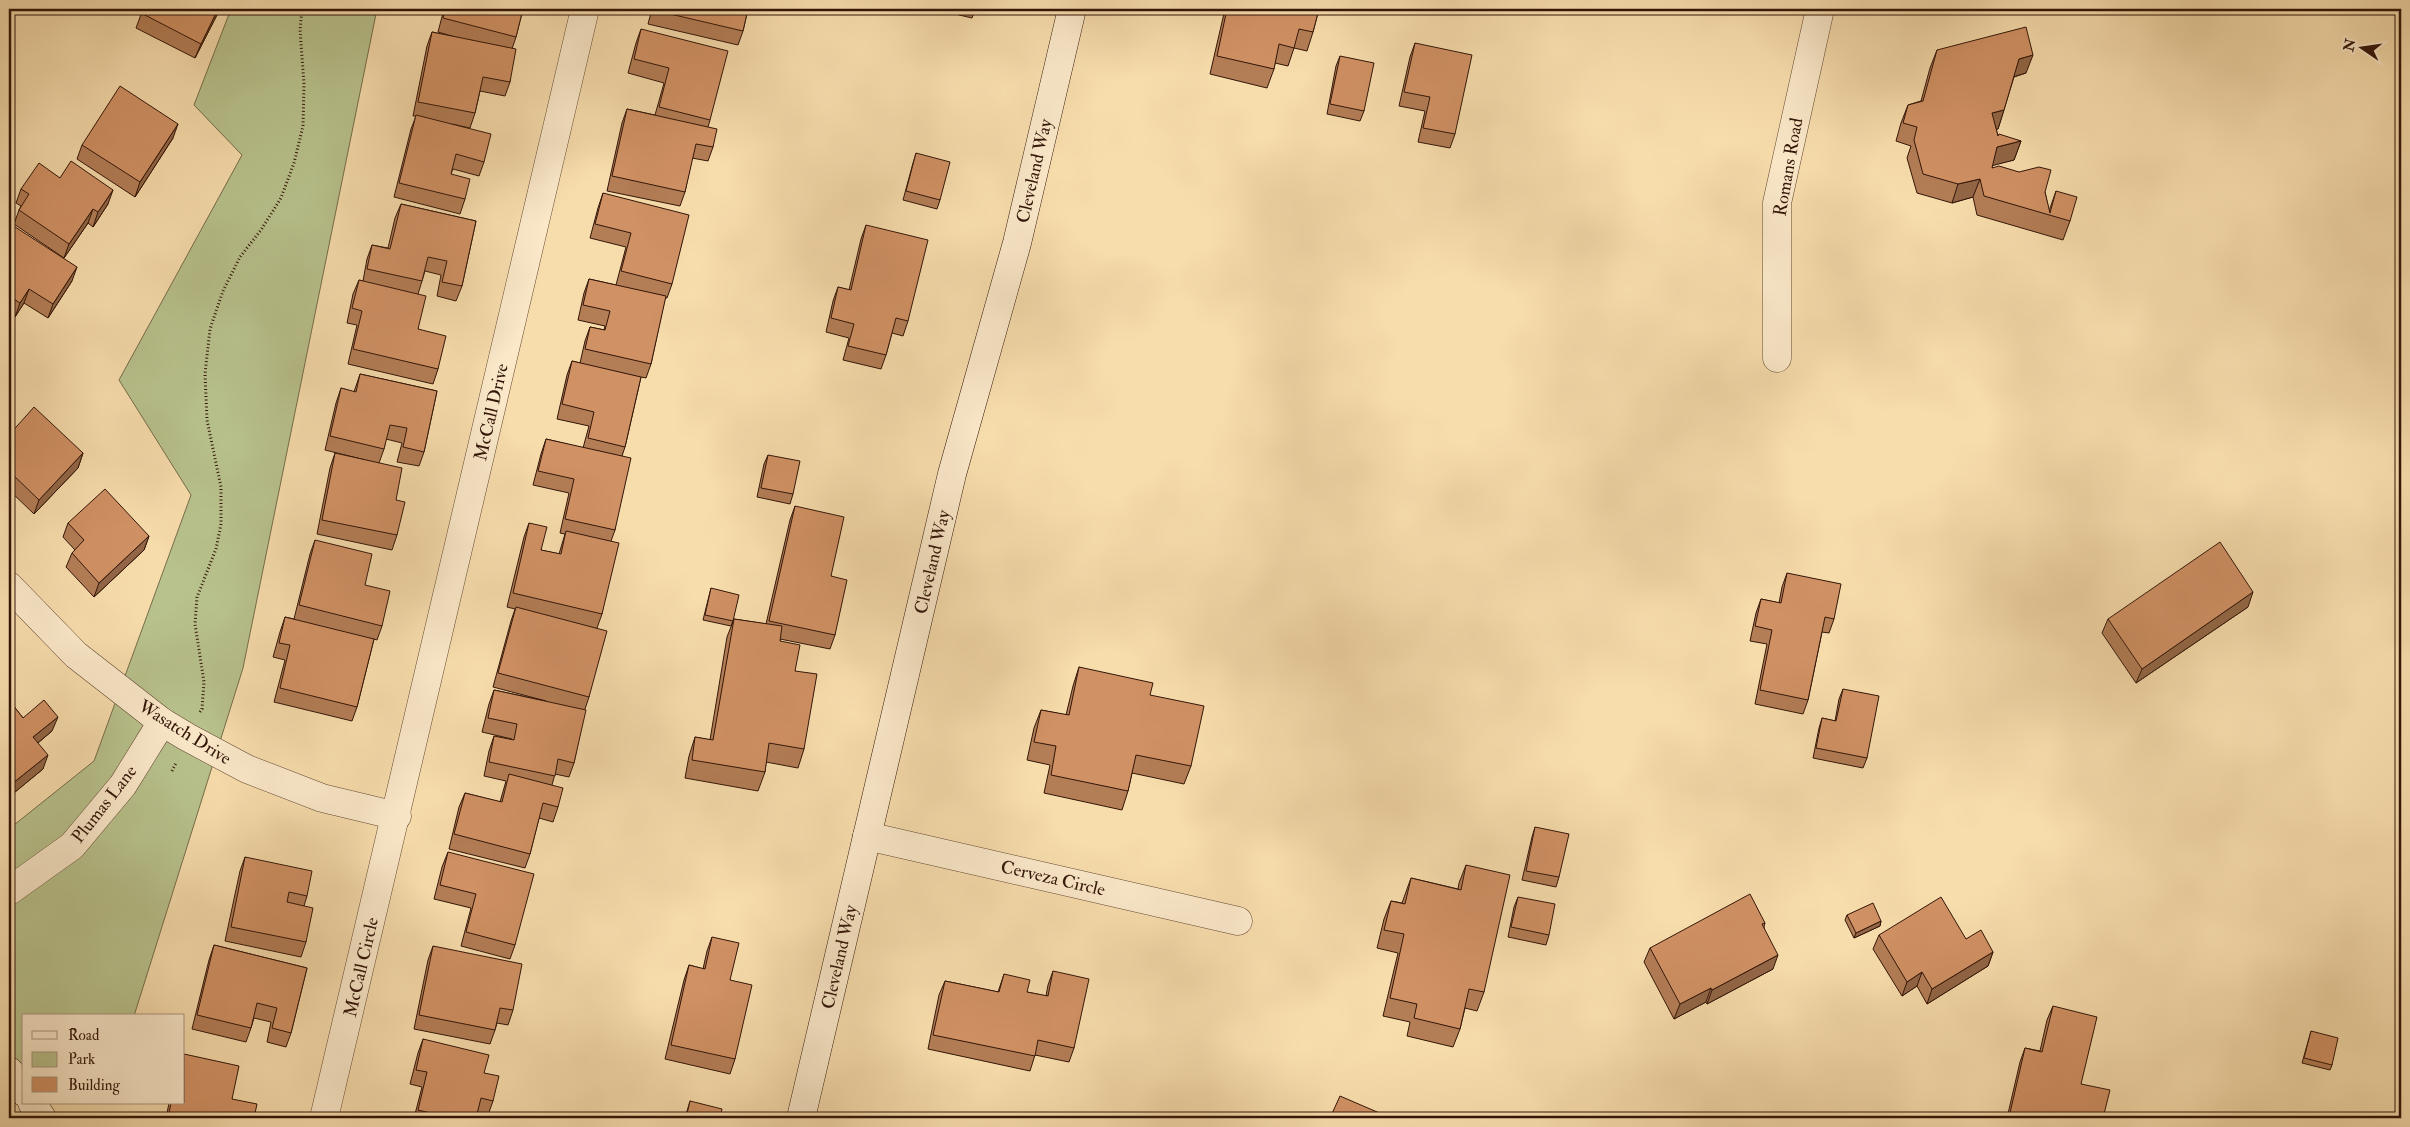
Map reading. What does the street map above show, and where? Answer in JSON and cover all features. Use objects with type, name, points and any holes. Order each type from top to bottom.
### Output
[{"type":"street","name":"McCall Drive","points":[[397,816],[586,9]]},
{"type":"street","name":"Cleveland Way","points":[[801,1118],[952,474],[1017,243],[1072,9]]},
{"type":"street","name":"Romans Road","points":[[1777,358],[1777,203],[1820,9]]},
{"type":"street","name":"Wasatch Drive","points":[[9,586],[76,656],[162,722],[247,769],[322,798],[397,816]]},
{"type":"street","name":"Plumas Lane","points":[[9,891],[72,846],[124,785],[162,722]]},
{"type":"street","name":"McCall Circle","points":[[324,1118],[397,816]]},
{"type":"street","name":"Cerveza Circle","points":[[867,836],[1238,921]]},
{"type":"street","points":[[9,1071],[22,1089]]},
{"type":"street","points":[[33,1104],[42,1118]]},
{"type":"path","points":[[196,716],[202,709],[204,682],[194,624],[197,597],[216,549],[221,524],[222,487],[207,420],[205,374],[210,329],[223,291],[240,257],[261,230],[281,198],[294,163],[303,126],[304,84],[300,30],[302,9]]},
{"type":"green space","points":[[231,9],[377,9],[243,668],[135,1014],[22,1014],[22,1087],[9,1086],[9,829],[94,761],[191,495],[119,380],[242,155],[194,105]]},
{"type":"building","points":[[143,9],[218,9],[201,44],[141,13]]},
{"type":"building","points":[[445,9],[523,9],[516,37],[443,18]]},
{"type":"building","points":[[654,9],[748,9],[743,31]]},
{"type":"building","points":[[1227,9],[1319,9],[1313,32],[1299,29],[1294,48],[1279,44],[1274,69],[1217,56]]},
{"type":"building","points":[[2026,27],[2033,55],[2019,59],[2004,110],[1992,113],[1998,136],[1999,134],[2021,141],[1997,147],[1992,168],[1999,166],[2019,172],[2039,167],[2051,170],[2045,192],[2050,213],[2056,191],[2077,197],[2070,221],[1984,196],[1980,179],[1958,184],[1923,174],[1914,140],[1917,127],[1903,123],[1908,105],[1923,101],[1937,50]]},
{"type":"building","points":[[641,29],[728,51],[710,120],[659,107],[669,68],[634,59]]},
{"type":"building","points":[[432,32],[516,49],[510,82],[483,77],[475,113],[418,102]]},
{"type":"building","points":[[1415,43],[1472,55],[1455,134],[1423,128],[1430,97],[1404,92]]},
{"type":"building","points":[[1340,56],[1374,63],[1364,111],[1330,104]]},
{"type":"building","points":[[120,86],[178,124],[140,182],[82,145]]},
{"type":"building","points":[[627,109],[717,129],[713,147],[696,144],[685,192],[612,176]]},
{"type":"building","points":[[416,115],[491,134],[484,162],[456,154],[451,174],[470,179],[465,199],[399,183]]},
{"type":"building","points":[[916,153],[950,162],[940,200],[906,191]]},
{"type":"building","points":[[71,161],[113,190],[98,212],[93,209],[69,244],[19,210],[29,194],[21,189],[39,163],[60,178]]},
{"type":"building","points":[[603,193],[689,215],[672,284],[621,271],[631,233],[595,224]]},
{"type":"building","points":[[401,204],[476,221],[462,286],[442,282],[447,261],[428,257],[422,281],[367,269],[372,245],[390,249]]},
{"type":"building","points":[[9,223],[77,267],[53,304],[29,289],[20,303],[9,296]]},
{"type":"building","points":[[866,225],[928,240],[908,321],[896,318],[886,355],[848,346],[854,324],[831,318],[838,287],[851,290]]},
{"type":"building","points":[[589,279],[666,296],[651,364],[585,349],[590,327],[605,330],[610,311],[583,305]]},
{"type":"building","points":[[359,280],[426,296],[418,329],[446,336],[438,369],[353,349],[362,311],[352,308]]},
{"type":"building","points":[[572,361],[641,377],[625,447],[588,438],[594,412],[562,404]]},
{"type":"building","points":[[360,374],[437,391],[424,452],[403,447],[407,428],[390,425],[384,449],[330,436],[341,388],[356,392]]},
{"type":"building","points":[[34,407],[83,453],[39,500],[9,471],[9,435]]},
{"type":"building","points":[[546,439],[631,458],[615,530],[565,519],[574,479],[538,471]]},
{"type":"building","points":[[335,453],[402,468],[396,500],[405,502],[397,535],[322,520]]},
{"type":"building","points":[[768,455],[800,461],[793,494],[761,488]]},
{"type":"building","points":[[105,489],[149,536],[99,583],[72,553],[84,540],[68,523]]},
{"type":"building","points":[[795,506],[844,517],[831,576],[847,580],[835,635],[769,621]]},
{"type":"building","points":[[529,523],[547,527],[541,550],[561,554],[566,531],[619,543],[602,614],[513,593]]},
{"type":"building","points":[[315,540],[372,554],[365,585],[390,591],[382,626],[299,605]]},
{"type":"building","points":[[2220,542],[2253,592],[2142,669],[2108,619]]},
{"type":"building","points":[[1787,573],[1841,584],[1834,619],[1825,617],[1808,700],[1760,690],[1772,630],[1755,626],[1761,599],[1781,603]]},
{"type":"building","points":[[711,588],[739,595],[733,621],[705,615]]},
{"type":"building","points":[[516,607],[607,631],[589,697],[498,673]]},
{"type":"building","points":[[285,617],[374,639],[357,707],[280,688],[290,645],[279,643]]},
{"type":"building","points":[[734,619],[782,626],[780,641],[800,645],[795,671],[817,674],[804,749],[769,743],[765,772],[692,760],[695,737],[713,740]]},
{"type":"building","points":[[1079,667],[1153,683],[1150,695],[1204,706],[1191,766],[1136,755],[1128,791],[1051,775],[1056,746],[1034,742],[1041,710],[1069,715]]},
{"type":"building","points":[[1843,689],[1879,696],[1867,758],[1816,748],[1822,718],[1836,721]]},
{"type":"building","points":[[494,690],[586,710],[574,763],[558,759],[555,776],[489,762],[494,736],[514,740],[517,724],[488,718]]},
{"type":"building","points":[[9,700],[23,718],[44,700],[58,717],[33,737],[48,755],[13,783],[9,778]]},
{"type":"building","points":[[509,774],[563,788],[558,807],[543,803],[530,854],[454,834],[465,793],[502,802]]},
{"type":"building","points":[[1535,827],[1569,834],[1559,877],[1526,871]]},
{"type":"building","points":[[448,852],[534,874],[515,945],[466,932],[476,894],[440,885]]},
{"type":"building","points":[[245,857],[312,871],[307,896],[289,892],[287,902],[313,908],[306,942],[231,927]]},
{"type":"building","points":[[1466,865],[1510,875],[1484,992],[1469,989],[1460,1029],[1414,1018],[1417,1004],[1390,998],[1404,934],[1384,930],[1391,901],[1405,904],[1411,878],[1461,890]]},
{"type":"building","points":[[1750,894],[1765,923],[1762,924],[1778,955],[1712,990],[1711,988],[1680,1004],[1650,948]]},
{"type":"building","points":[[1518,897],[1555,904],[1549,935],[1511,927]]},
{"type":"building","points":[[1941,897],[1966,939],[1981,930],[1993,952],[1932,989],[1922,972],[1907,982],[1879,935]]},
{"type":"building","points":[[1873,903],[1881,921],[1856,933],[1847,915]]},
{"type":"building","points":[[712,937],[739,943],[730,980],[752,985],[735,1059],[671,1045],[689,965],[705,969]]},
{"type":"building","points":[[214,945],[307,968],[291,1033],[272,1028],[277,1008],[257,1003],[251,1028],[197,1015]]},
{"type":"building","points":[[433,946],[522,964],[513,1010],[500,1008],[495,1030],[419,1015]]},
{"type":"building","points":[[1053,971],[1089,979],[1074,1048],[1038,1040],[1035,1056],[933,1035],[945,981],[999,992],[1004,974],[1030,980],[1027,992],[1048,996]]},
{"type":"building","points":[[2053,1006],[2097,1017],[2081,1084],[2110,1090],[2103,1118],[2026,1118],[2010,1113],[2025,1048],[2042,1052]]},
{"type":"building","points":[[2311,1031],[2338,1038],[2332,1065],[2304,1058]]},
{"type":"building","points":[[423,1039],[489,1055],[484,1073],[499,1076],[493,1101],[481,1098],[476,1118],[452,1118],[418,1110],[427,1072],[416,1070]]},
{"type":"building","points":[[185,1054],[239,1066],[232,1099],[257,1104],[254,1118],[168,1118],[171,1104],[185,1104]]},
{"type":"building","points":[[1340,1096],[1391,1118],[1330,1118]]},
{"type":"building","points":[[690,1101],[722,1109],[720,1118],[686,1118]]}]
